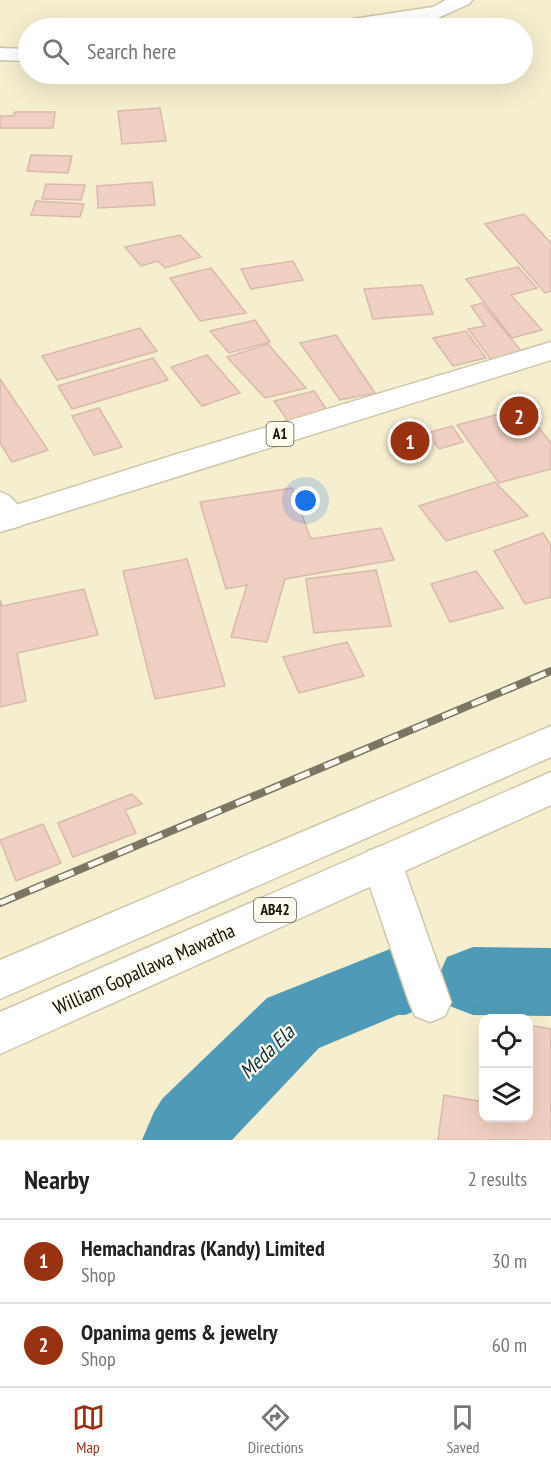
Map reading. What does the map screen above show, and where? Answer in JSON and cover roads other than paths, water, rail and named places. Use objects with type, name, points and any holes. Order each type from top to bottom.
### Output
[{"type":"main road","points":[[399,18],[438,12],[462,0]]},
{"type":"main road","points":[[0,54],[18,55]]},
{"type":"main road","name":"A1","points":[[3,514],[551,351]]},
{"type":"main road","points":[[0,980],[551,741]]},
{"type":"main road","name":"William Gopallawa Mawatha","points":[[0,1034],[551,788]]},
{"type":"main road","points":[[382,863],[430,1002]]},
{"type":"waterway","name":"Meda Ela","points":[[182,1140],[190,1127],[293,1023],[395,981],[405,981]]},
{"type":"waterway","name":"Meda Ela","points":[[473,981],[551,982]]},
{"type":"railway","points":[[0,903],[551,671]]},
{"type":"place","name":"Opanima gems & jewelry","points":[[519,416]]},
{"type":"place","name":"Hemachandras (Kandy) Limited","points":[[410,441]]}]
